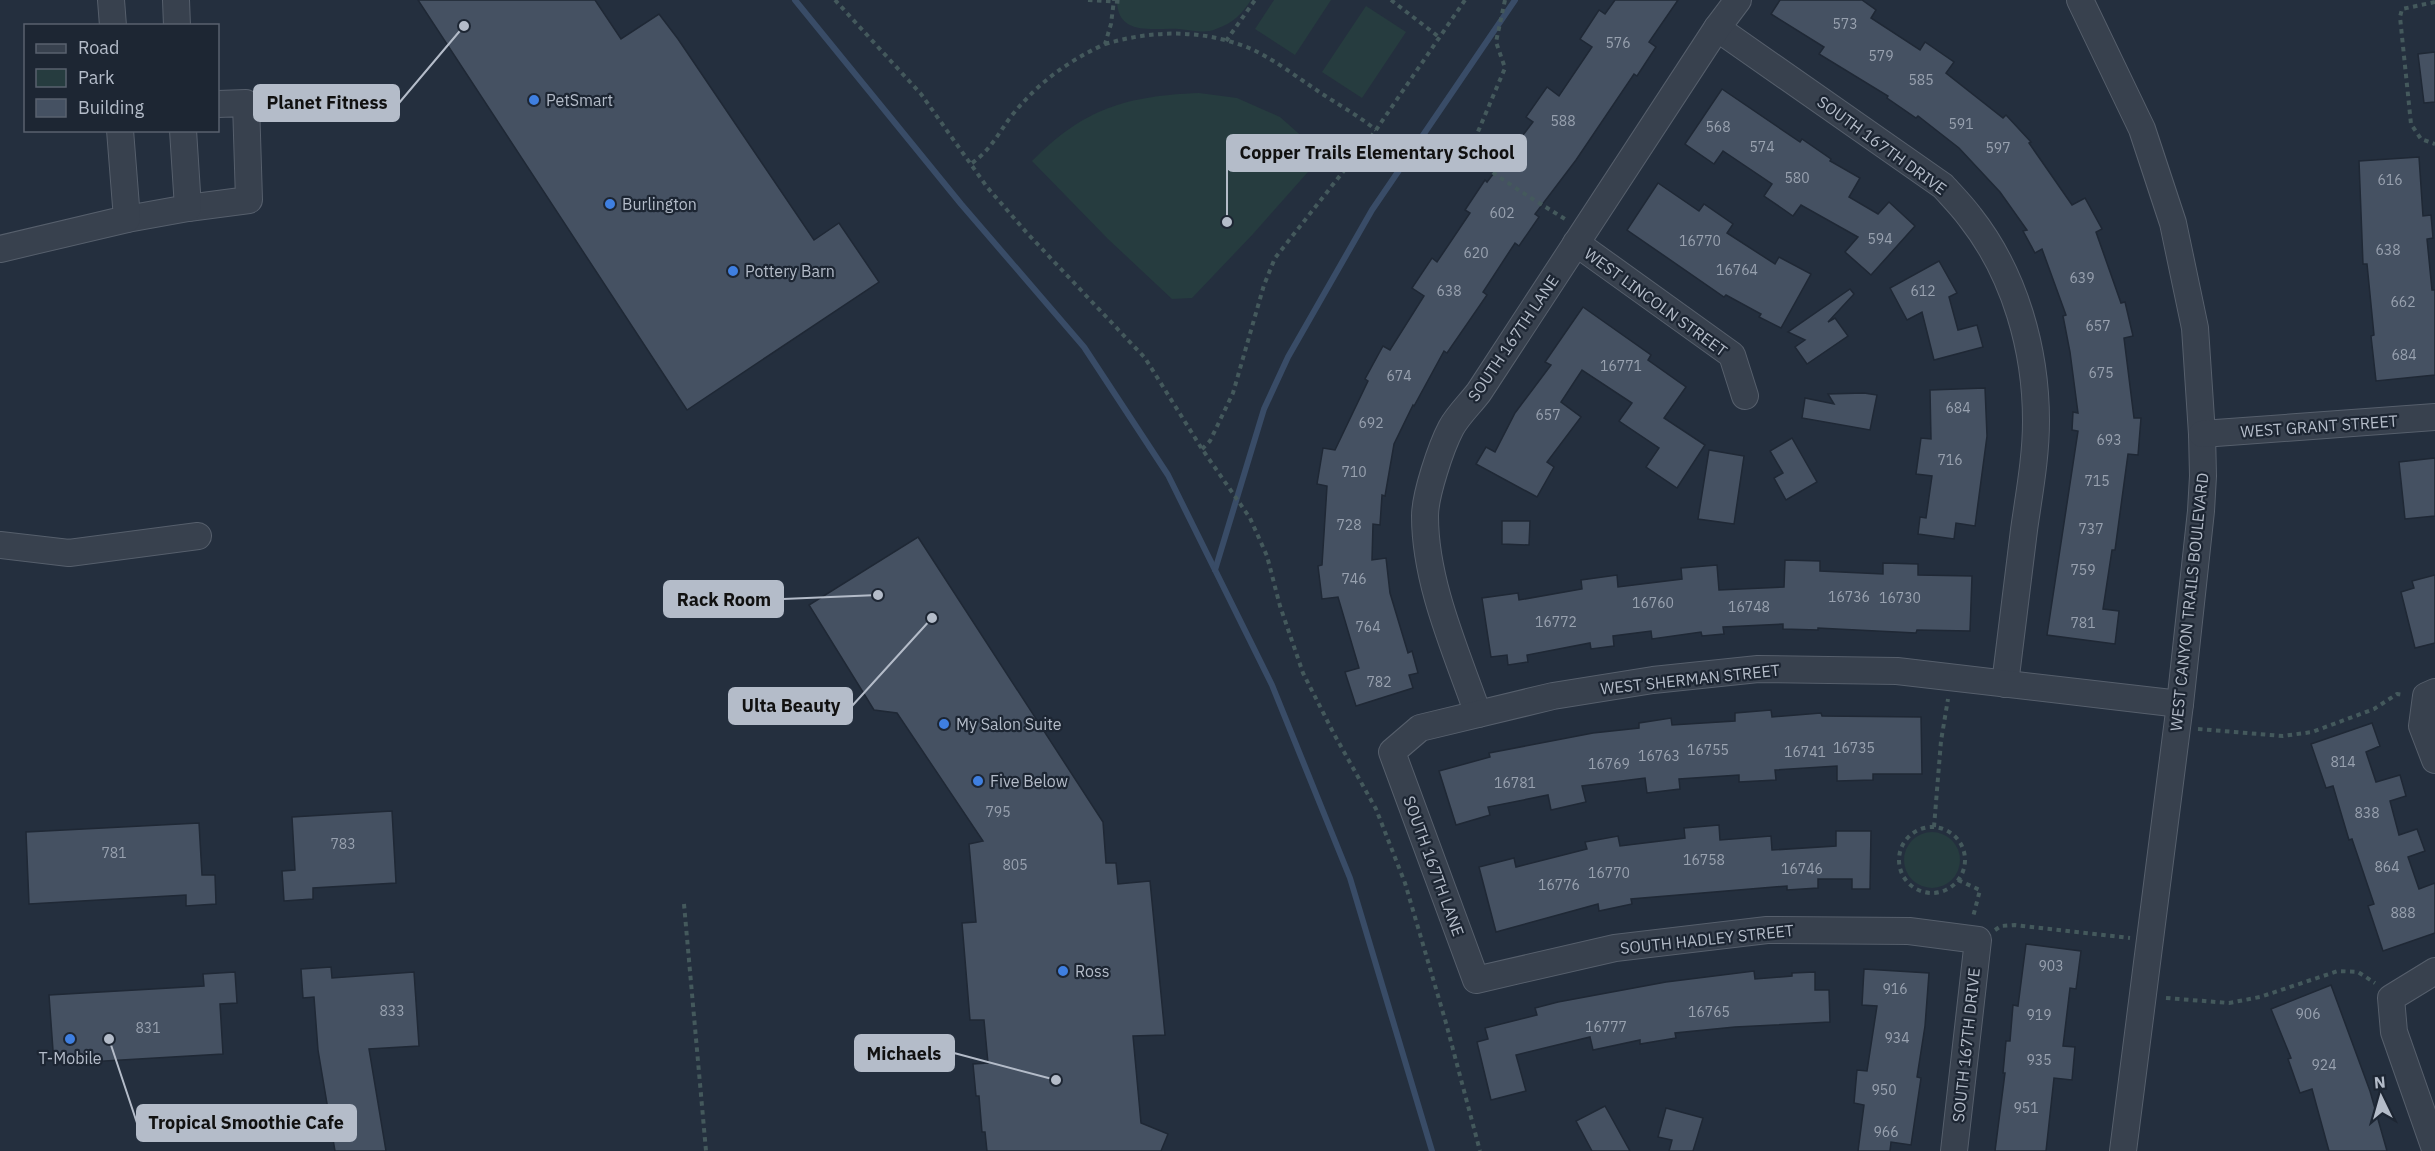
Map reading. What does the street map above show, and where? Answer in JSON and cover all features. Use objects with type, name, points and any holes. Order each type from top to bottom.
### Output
[{"type":"street","points":[[111,0],[113,24]]},
{"type":"street","points":[[176,0],[177,24]]},
{"type":"street","name":"SOUTH 167TH LANE","points":[[1478,714],[1437,592],[1425,514],[1435,469],[1451,428],[1479,392],[1717,28],[1738,0]]},
{"type":"street","name":"WEST CANYON TRAILS BOULEVARD","points":[[2080,0],[2142,129],[2173,223],[2195,328],[2202,434],[2202,499],[2178,715],[2122,1151]]},
{"type":"street","name":"SOUTH 167TH DRIVE","points":[[1717,28],[1943,186],[1971,218],[2001,266],[2017,304],[2030,352],[2036,423],[2005,684]]},
{"type":"street","points":[[0,249],[127,219],[249,200],[246,103],[219,105]]},
{"type":"street","points":[[120,132],[127,219]]},
{"type":"street","points":[[183,132],[188,208]]},
{"type":"street","name":"WEST LINCOLN STREET","points":[[1580,237],[1731,355],[1745,396]]},
{"type":"street","name":"WEST GRANT STREET","points":[[2202,434],[2435,417]]},
{"type":"street","points":[[0,545],[69,552],[198,536]]},
{"type":"street","name":"WEST SHERMAN STREET","points":[[1392,752],[1420,728],[1553,696],[1631,683],[1758,669],[1897,671],[2005,684],[2178,715]]},
{"type":"street","points":[[2430,694],[2422,726],[2435,760]]},
{"type":"street","name":"SOUTH 167TH LANE","points":[[1392,752],[1476,980]]},
{"type":"street","name":"SOUTH 167TH DRIVE","points":[[1954,1151],[1982,928]]},
{"type":"street","name":"SOUTH HADLEY STREET","points":[[1476,980],[1615,948],[1767,930],[1909,931],[1982,928]]},
{"type":"street","points":[[2435,971],[2391,998],[2394,1032],[2435,1149]]},
{"type":"path","points":[[835,0],[921,94],[987,187],[1027,233],[1145,358],[1202,449],[1250,518],[1267,556],[1280,606],[1303,673],[1376,809],[1405,883],[1480,1151]]},
{"type":"path","points":[[1088,0],[1123,2]]},
{"type":"path","points":[[1226,41],[1255,0]]},
{"type":"path","points":[[1390,0],[1439,37]]},
{"type":"path","points":[[1202,449],[1210,441],[1233,393],[1264,285],[1275,258],[1376,130],[1465,0]]},
{"type":"path","points":[[1505,0],[1496,42],[1504,68],[1473,145],[1474,154],[1487,168],[1580,237]]},
{"type":"path","points":[[1105,44],[1114,1]]},
{"type":"path","points":[[2435,2],[2402,9],[2400,17],[2411,124],[2421,139],[2435,144]]},
{"type":"path","points":[[972,164],[990,149],[1012,115],[1036,88],[1065,65],[1105,44],[1135,36],[1171,33],[1214,37],[1226,41],[1264,56],[1376,130]]},
{"type":"path","points":[[1934,827],[1950,677]]},
{"type":"path","points":[[2178,715],[2283,736],[2312,732],[2374,709],[2397,694],[2430,694]]},
{"type":"path","points":[[1934,827],[1945,830],[1961,843],[1965,854],[1965,864],[1958,880],[1947,890],[1936,893],[1915,888],[1906,881],[1901,872],[1899,861],[1905,840],[1923,828],[1934,827]]},
{"type":"path","points":[[1958,880],[1980,890],[1972,914]]},
{"type":"path","points":[[684,904],[706,1151]]},
{"type":"path","points":[[1972,914],[1982,928]]},
{"type":"path","points":[[1972,914],[1982,928],[1993,932],[2001,926],[2015,925],[2148,940]]},
{"type":"path","points":[[2141,993],[2179,1000],[2229,1003],[2260,997],[2338,971],[2358,972],[2373,981],[2391,998]]},
{"type":"green space","points":[[1117,0],[1251,0],[1232,21],[1222,27],[1203,31],[1139,28],[1123,20]]},
{"type":"green space","points":[[1274,0],[1331,0],[1295,55],[1255,29]]},
{"type":"green space","points":[[1366,6],[1406,32],[1362,98],[1322,72]]},
{"type":"green space","points":[[1199,93],[1237,98],[1280,117],[1323,155],[1192,298],[1172,299],[1108,239],[1032,161],[1070,128],[1108,108],[1150,97]]},
{"type":"green space","points":[[1926,832],[1938,832],[1948,836],[1956,844],[1960,860],[1956,876],[1948,884],[1938,888],[1926,888],[1916,884],[1908,876],[1904,866],[1904,854],[1908,844],[1916,836]]},
{"type":"building","points":[[418,0],[595,0],[621,39],[659,14],[814,240],[839,223],[879,282],[687,410]]},
{"type":"building","points":[[1615,0],[1678,0],[1649,42],[1656,47],[1637,76],[1634,74],[1576,160],[1535,214],[1539,217],[1519,246],[1515,243],[1483,292],[1487,295],[1447,353],[1444,351],[1394,444],[1385,496],[1382,495],[1380,525],[1373,524],[1372,560],[1386,558],[1390,593],[1408,653],[1412,651],[1418,673],[1409,675],[1413,688],[1356,706],[1345,672],[1359,668],[1338,597],[1322,599],[1318,566],[1322,565],[1327,486],[1317,484],[1323,448],[1335,450],[1368,381],[1365,379],[1383,346],[1390,350],[1424,296],[1412,288],[1432,258],[1437,262],[1470,213],[1465,210],[1485,180],[1487,182],[1533,122],[1526,117],[1547,87],[1559,96],[1592,47],[1580,39],[1599,10],[1605,14]]},
{"type":"building","points":[[1780,0],[1862,0],[1876,10],[1871,18],[1920,50],[1925,42],[1954,62],[1946,73],[2003,118],[2006,115],[2031,142],[2029,143],[2072,205],[2085,198],[2102,229],[2096,232],[2121,303],[2125,302],[2133,336],[2124,338],[2134,418],[2141,418],[2138,455],[2128,454],[2115,550],[2112,550],[2103,609],[2119,611],[2115,644],[2047,635],[2078,431],[2072,430],[2073,412],[2078,413],[2063,316],[2066,315],[2042,249],[2035,253],[2023,231],[2027,230],[2000,192],[1959,148],[1918,116],[1916,118],[1887,98],[1888,96],[1819,54],[1824,47],[1771,14]]},
{"type":"building","points":[[2435,52],[2435,102],[2424,103],[2418,54]]},
{"type":"building","points":[[1722,89],[1800,142],[1802,139],[1831,159],[1830,161],[1860,178],[1849,197],[1878,214],[1889,202],[1915,226],[1871,275],[1845,252],[1858,237],[1801,205],[1793,216],[1764,196],[1772,184],[1723,151],[1714,164],[1685,144]]},
{"type":"building","points":[[2419,157],[2423,216],[2431,215],[2433,238],[2427,239],[2432,290],[2435,290],[2435,375],[2376,381],[2367,264],[2363,264],[2359,161]]},
{"type":"building","points":[[1658,183],[1699,211],[1704,204],[1733,224],[1727,233],[1775,264],[1779,257],[1811,274],[1781,328],[1759,317],[1761,314],[1726,295],[1724,297],[1627,230]]},
{"type":"building","points":[[1939,261],[1957,293],[1949,297],[1958,330],[1977,325],[1983,347],[1934,360],[1922,312],[1907,320],[1890,288]]},
{"type":"building","points":[[1850,289],[1854,294],[1828,322],[1835,318],[1848,336],[1807,364],[1795,347],[1805,340],[1788,332]]},
{"type":"building","points":[[1583,307],[1651,355],[1648,360],[1686,387],[1664,418],[1705,445],[1677,488],[1646,467],[1659,448],[1619,421],[1632,403],[1582,370],[1561,402],[1581,417],[1547,462],[1554,467],[1537,497],[1476,464],[1486,447],[1495,452],[1515,413],[1551,365],[1545,362]]},
{"type":"building","points":[[1985,388],[1987,436],[1975,526],[1956,523],[1954,539],[1918,534],[1920,517],[1926,518],[1932,476],[1916,474],[1921,438],[1931,439],[1930,390]]},
{"type":"building","points":[[1828,394],[1877,395],[1870,430],[1802,418],[1805,398],[1834,404]]},
{"type":"building","points":[[1792,438],[1817,482],[1786,500],[1774,478],[1783,473],[1770,451]]},
{"type":"building","points":[[1709,450],[1744,456],[1734,524],[1698,519]]},
{"type":"building","points":[[2435,458],[2435,516],[2405,519],[2399,462]]},
{"type":"building","points":[[1502,521],[1530,521],[1529,545],[1502,544]]},
{"type":"building","points":[[918,537],[1103,822],[1106,863],[1116,863],[1118,884],[1150,881],[1165,1035],[1133,1036],[1141,1123],[1168,1134],[1161,1151],[987,1151],[985,1132],[982,1132],[979,1096],[976,1096],[973,1064],[988,1063],[984,1020],[970,1020],[962,923],[976,922],[969,844],[983,841],[897,713],[874,710],[809,605]]},
{"type":"building","points":[[1785,560],[1820,561],[1820,571],[1883,574],[1883,563],[1918,564],[1918,575],[1972,576],[1970,631],[1917,630],[1916,633],[1818,628],[1818,630],[1783,629],[1783,624],[1723,627],[1724,634],[1702,636],[1701,632],[1652,639],[1651,631],[1613,636],[1614,646],[1591,649],[1590,643],[1527,655],[1528,662],[1508,665],[1507,655],[1491,657],[1482,598],[1518,593],[1519,600],[1582,589],[1581,580],[1617,575],[1618,587],[1682,579],[1681,568],[1717,565],[1719,590],[1784,587]]},
{"type":"building","points":[[2435,575],[2435,643],[2415,648],[2401,592],[2414,588],[2412,581]]},
{"type":"building","points":[[1771,710],[1772,717],[1821,713],[1822,716],[1921,717],[1922,774],[1873,774],[1873,780],[1837,781],[1837,766],[1775,770],[1776,780],[1739,782],[1739,775],[1679,779],[1680,789],[1647,793],[1645,778],[1582,786],[1586,802],[1551,810],[1548,795],[1488,807],[1490,815],[1456,825],[1439,771],[1490,757],[1489,753],[1593,733],[1639,728],[1639,723],[1671,718],[1672,725],[1735,721],[1735,713]]},
{"type":"building","points":[[2372,723],[2380,746],[2366,752],[2376,782],[2400,775],[2406,796],[2390,801],[2399,835],[2417,829],[2425,851],[2408,857],[2419,889],[2435,883],[2435,933],[2383,951],[2368,906],[2374,904],[2352,839],[2349,840],[2333,786],[2326,788],[2311,744]]},
{"type":"building","points":[[392,811],[396,883],[313,888],[313,899],[284,901],[282,871],[295,870],[292,817]]},
{"type":"building","points":[[199,823],[202,875],[215,875],[216,904],[186,906],[186,895],[29,904],[26,832]]},
{"type":"building","points":[[1719,825],[1720,840],[1771,836],[1772,850],[1836,846],[1836,831],[1871,831],[1870,889],[1852,889],[1852,879],[1818,879],[1818,888],[1787,890],[1787,886],[1631,899],[1632,904],[1599,911],[1598,904],[1496,932],[1479,867],[1514,858],[1516,867],[1587,849],[1585,842],[1618,836],[1620,846],[1685,838],[1684,828]]},
{"type":"building","points":[[2026,944],[2081,951],[2076,989],[2070,988],[2063,1046],[2075,1047],[2072,1080],[2054,1078],[2046,1151],[1995,1151],[2005,1073],[2003,1073],[2006,1041],[2010,1041],[2013,1005],[2018,1006]]},
{"type":"building","points":[[331,967],[332,978],[414,972],[419,1046],[369,1049],[386,1151],[335,1151],[318,1050],[314,997],[303,998],[301,969]]},
{"type":"building","points":[[1864,969],[1929,973],[1925,1026],[1917,1077],[1921,1078],[1911,1145],[1891,1142],[1890,1151],[1858,1151],[1864,1105],[1854,1103],[1857,1070],[1867,1071],[1877,1006],[1862,1005]]},
{"type":"building","points":[[1754,971],[1755,979],[1815,972],[1815,990],[1829,990],[1830,1022],[1675,1033],[1676,1038],[1640,1044],[1640,1040],[1593,1050],[1590,1037],[1516,1055],[1526,1091],[1491,1100],[1477,1042],[1488,1039],[1485,1028],[1537,1015],[1535,1008],[1558,1002],[1666,982]]},
{"type":"building","points":[[235,972],[237,1003],[220,1004],[223,1054],[54,1064],[49,995],[204,986],[203,974]]},
{"type":"building","points":[[2331,985],[2370,1091],[2387,1151],[2329,1151],[2312,1089],[2300,1093],[2288,1059],[2291,1058],[2271,1009]]},
{"type":"building","points":[[1605,1106],[1630,1151],[1592,1151],[1576,1121]]},
{"type":"building","points":[[1666,1108],[1703,1118],[1693,1151],[1669,1151],[1672,1140],[1658,1137]]},
{"type":"waterway","points":[[795,0],[961,204],[1084,347],[1168,475],[1272,685],[1350,878],[1432,1151]]},
{"type":"waterway","points":[[1215,570],[1264,409],[1288,357],[1372,210],[1515,0]]},
{"type":"place","name":"Planet Fitness","points":[[464,26]]},
{"type":"place","name":"PetSmart","points":[[534,100]]},
{"type":"place","name":"Burlington","points":[[610,204]]},
{"type":"place","name":"Copper Trails Elementary School","points":[[1227,222]]},
{"type":"place","name":"Pottery Barn","points":[[733,271]]},
{"type":"place","name":"Rack Room","points":[[878,595]]},
{"type":"place","name":"Ulta Beauty","points":[[932,618]]},
{"type":"place","name":"My Salon Suite","points":[[944,724]]},
{"type":"place","name":"Five Below","points":[[978,781]]},
{"type":"place","name":"Ross","points":[[1063,971]]},
{"type":"place","name":"T-Mobile","points":[[70,1039]]},
{"type":"place","name":"Tropical Smoothie Cafe","points":[[109,1039]]},
{"type":"place","name":"Michaels","points":[[1056,1080]]}]
